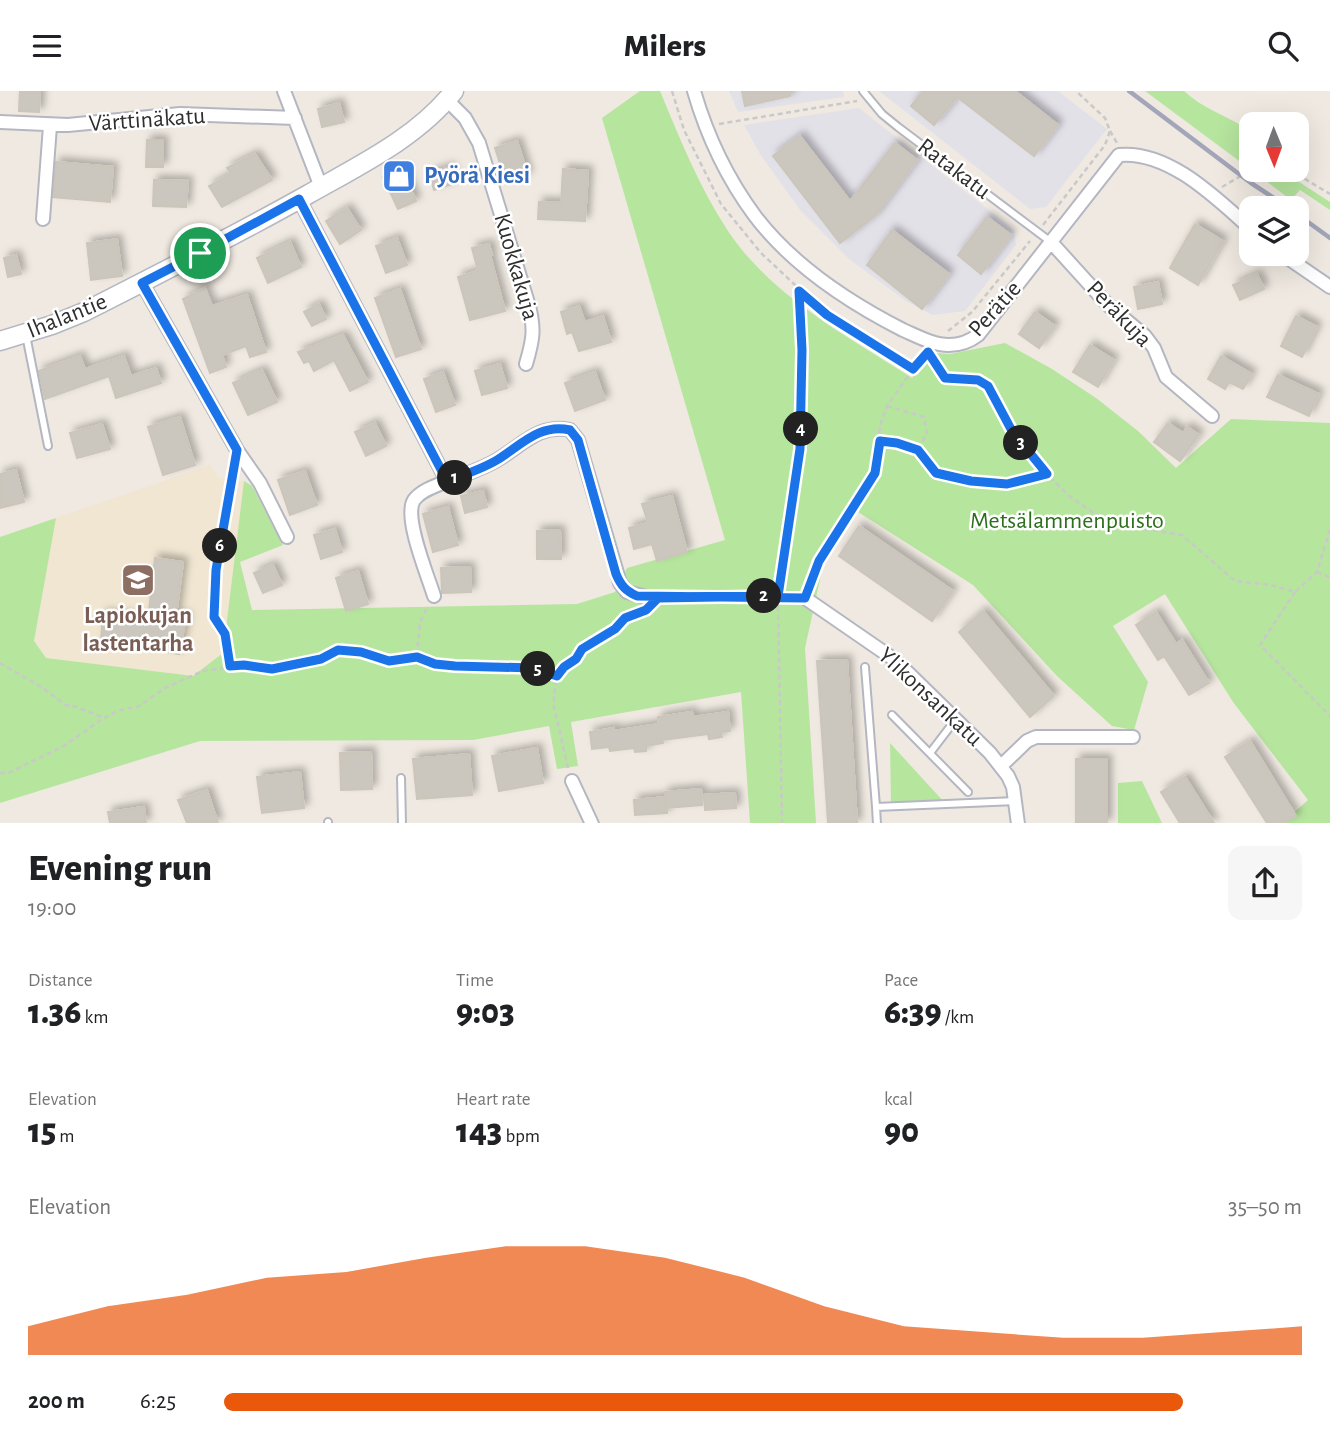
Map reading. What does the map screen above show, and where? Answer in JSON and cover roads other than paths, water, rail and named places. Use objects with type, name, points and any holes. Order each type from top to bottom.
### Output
[{"type":"street","points":[[284,91],[321,187]]},
{"type":"street","name":"Perätie","points":[[694,91],[715,151],[757,219],[798,260],[855,304],[913,334],[932,348],[969,342],[978,335],[1119,155],[1139,156],[1166,165],[1188,177],[1239,218]]},
{"type":"street","name":"Ihalantie","points":[[0,341],[85,312],[321,187],[389,148],[451,95]]},
{"type":"street","name":"Kuokkakuja","points":[[451,95],[479,143],[529,306],[534,340],[526,364]]},
{"type":"street","name":"Värttinäkatu","points":[[0,122],[50,126],[180,114],[295,118]]},
{"type":"street","points":[[43,219],[50,126]]},
{"type":"street","points":[[299,199],[447,481]]},
{"type":"street","name":"Peräkuja","points":[[1051,242],[1108,305],[1145,336],[1154,348],[1166,377],[1212,416]]},
{"type":"street","points":[[1299,266],[1330,287]]},
{"type":"street","points":[[142,283],[237,450],[270,500],[287,537]]},
{"type":"street","points":[[434,596],[412,525],[411,506],[415,498],[422,492],[497,460],[526,439],[541,432],[562,428],[570,430],[578,440],[620,583],[627,592],[652,598]]},
{"type":"street","name":"Ylikonsankatu","points":[[805,598],[895,660],[1001,766],[1013,787],[1018,823]]},
{"type":"street","points":[[1001,766],[1027,741],[1036,737],[1133,737]]},
{"type":"street","points":[[572,781],[592,823]]},
{"type":"lane","name":"Ratakatu","points":[[863,91],[898,127],[1051,242]]},
{"type":"lane","points":[[25,334],[48,446]]},
{"type":"lane","points":[[214,617],[216,570],[237,450]]},
{"type":"lane","points":[[865,667],[877,823]]},
{"type":"lane","points":[[892,715],[968,792]]},
{"type":"lane","points":[[930,753],[956,719]]},
{"type":"lane","points":[[401,778],[402,823]]},
{"type":"lane","points":[[876,807],[1016,801]]},
{"type":"railway","points":[[1129,91],[1271,196]]},
{"type":"railway","points":[[1309,223],[1330,238]]},
{"type":"place","name":"Pyörä Kiesi","points":[[399,176]]},
{"type":"place","name":"Lapiokujan lastentarha","points":[[138,580]]},
{"type":"park label","name":"Metsälammenpuisto","points":[[1067,521]]}]
